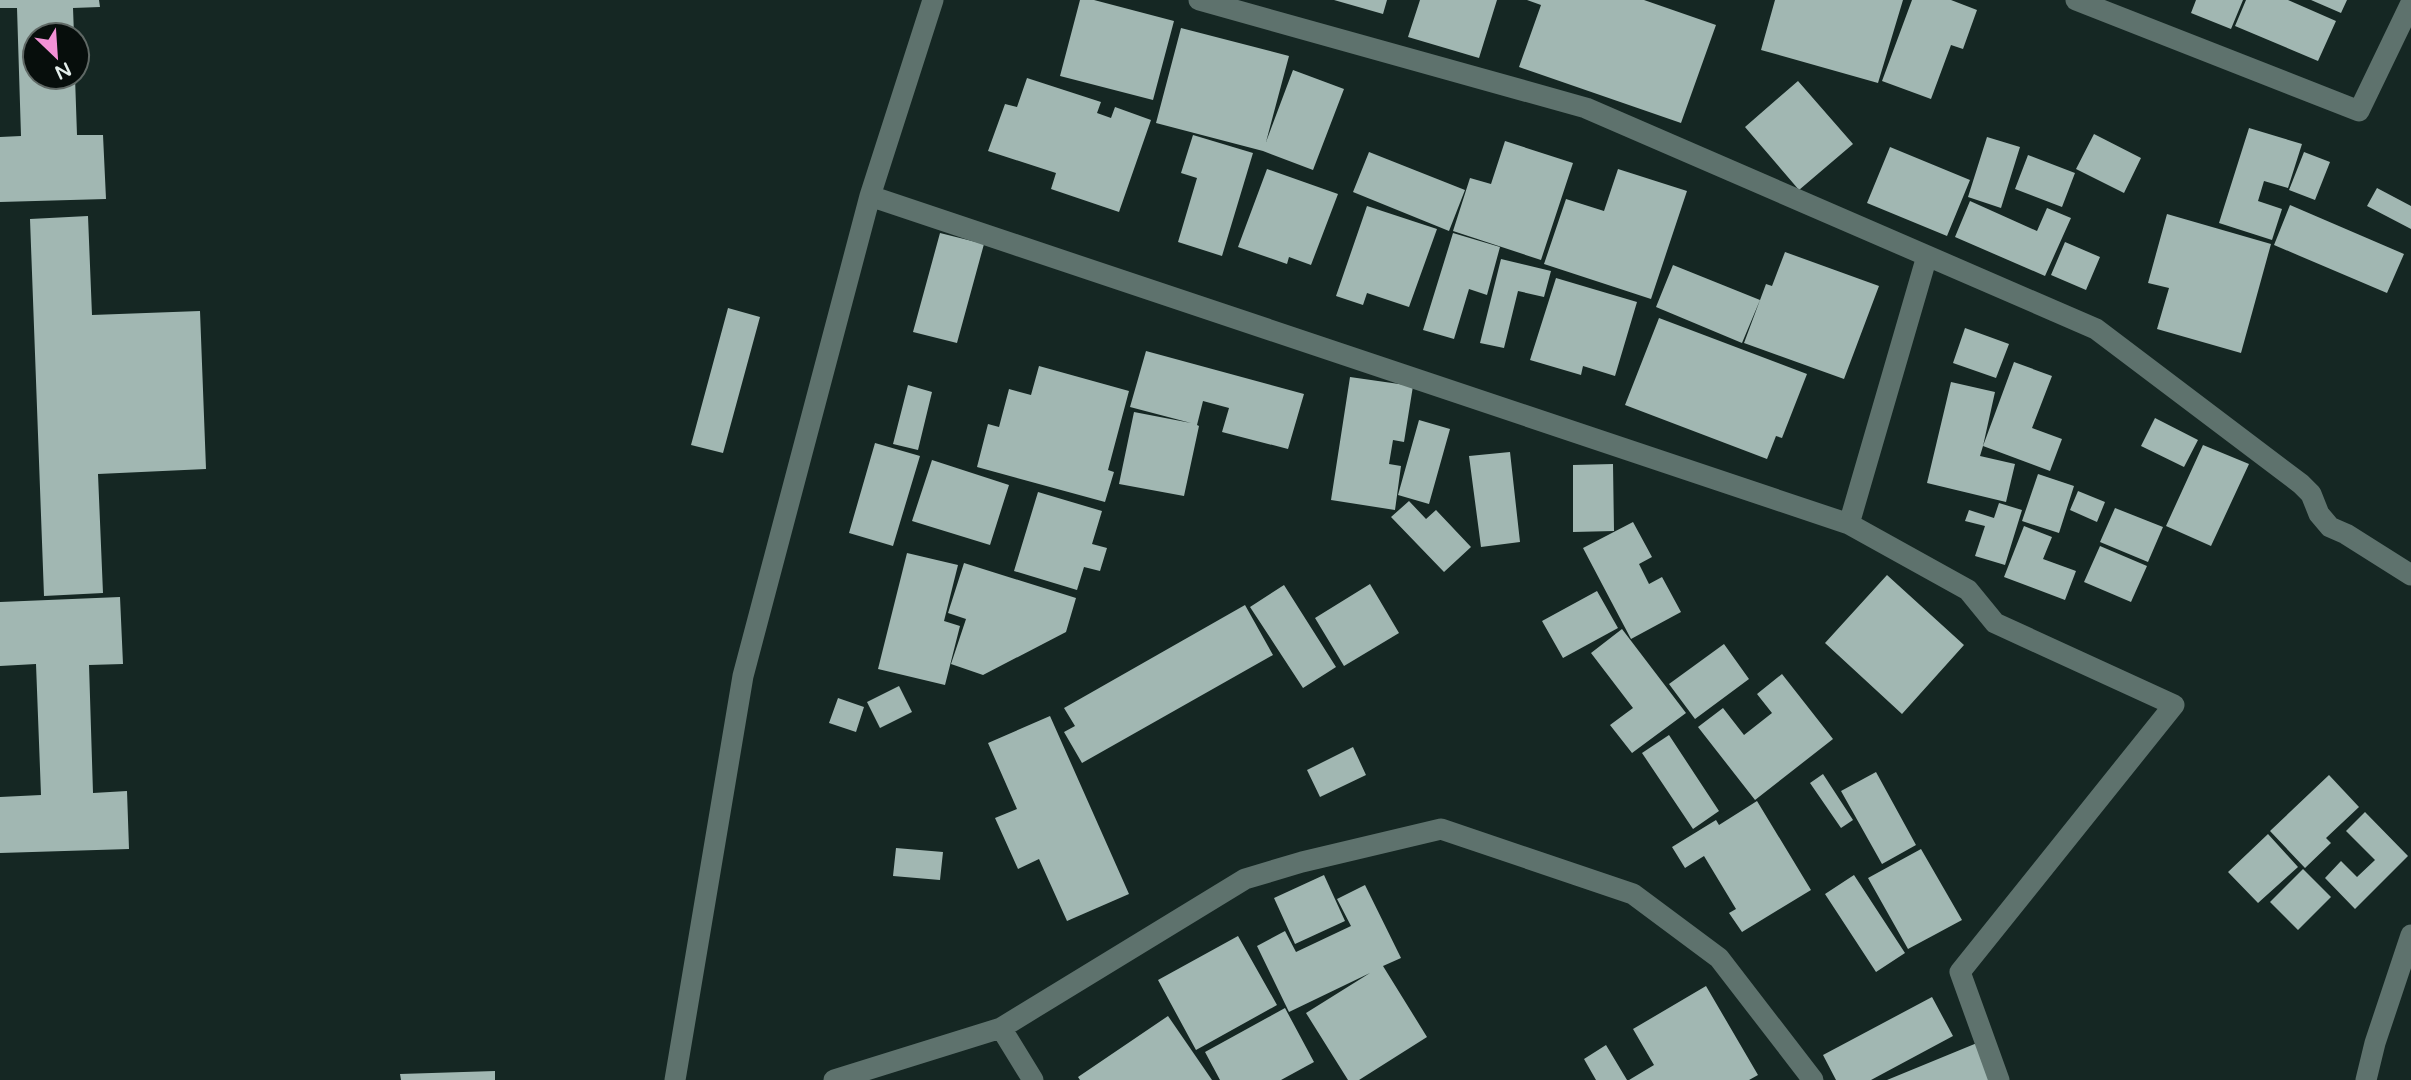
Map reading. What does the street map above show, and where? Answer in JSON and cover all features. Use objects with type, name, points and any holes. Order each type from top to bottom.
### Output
[{"type":"street","points":[[675,1080],[743,676],[870,196],[933,0]]},
{"type":"street","points":[[1199,0],[1586,108],[2096,329],[2301,484],[2311,494],[2319,514],[2330,527],[2346,534],[2411,575]]},
{"type":"street","points":[[2076,0],[2360,111],[2411,3]]},
{"type":"street","points":[[870,196],[1849,524],[1968,590],[1995,624],[2174,705],[1960,972],[1999,1080]]},
{"type":"street","points":[[1849,524],[1927,256]]},
{"type":"street","points":[[834,1080],[1001,1028],[1245,879],[1302,862],[1441,829],[1633,894],[1719,958],[1813,1080]]},
{"type":"street","points":[[2366,1080],[2375,1043],[2411,935]]},
{"type":"street","points":[[1001,1028],[1033,1080]]},
{"type":"building","points":[[0,0],[99,0],[100,7],[73,8],[73,21],[21,21],[21,91],[75,91],[77,135],[103,135],[106,199],[0,202],[0,137],[21,136],[17,8],[0,8]]},
{"type":"building","points":[[1080,0],[1094,0],[1174,21],[1153,100],[1060,76]]},
{"type":"building","points":[[1334,0],[1387,0],[1383,14]]},
{"type":"building","points":[[1420,0],[1497,0],[1479,58],[1408,37]]},
{"type":"building","points":[[1527,0],[1644,0],[1716,25],[1681,123],[1519,67],[1541,5]]},
{"type":"building","points":[[1775,0],[1903,0],[1878,83],[1761,50]]},
{"type":"building","points":[[1912,0],[1951,0],[1977,10],[1963,49],[1951,45],[1931,99],[1882,81]]},
{"type":"building","points":[[2196,0],[2243,0],[2231,29],[2191,13]]},
{"type":"building","points":[[2246,0],[2288,0],[2336,21],[2318,61],[2235,26]]},
{"type":"building","points":[[2311,0],[2347,0],[2341,13]]},
{"type":"building","points":[[1181,28],[1289,56],[1266,142],[1293,70],[1344,89],[1313,170],[1263,151],[1156,123]]},
{"type":"building","points":[[1027,78],[1101,102],[1097,113],[1111,118],[1115,107],[1151,120],[1119,212],[1051,189],[1056,173],[988,151],[1005,104],[1017,107]]},
{"type":"building","points":[[1798,81],[1853,144],[1799,190],[1745,127]]},
{"type":"building","points":[[2249,128],[2302,144],[2288,188],[2264,181],[2258,201],[2282,209],[2272,240],[2219,223]]},
{"type":"building","points":[[2094,134],[2141,158],[2124,193],[2076,169]]},
{"type":"building","points":[[1193,135],[1253,153],[1222,256],[1178,242],[1197,178],[1181,173]]},
{"type":"building","points":[[1987,137],[2020,147],[2001,208],[1968,197]]},
{"type":"building","points":[[1505,141],[1573,163],[1541,260],[1453,231],[1470,178],[1491,184]]},
{"type":"building","points":[[1890,147],[1970,180],[1947,236],[1867,203]]},
{"type":"building","points":[[1369,152],[1465,190],[1449,231],[1353,192]]},
{"type":"building","points":[[2304,152],[2330,162],[2315,200],[2289,190]]},
{"type":"building","points":[[2028,155],[2075,173],[2062,207],[2015,189]]},
{"type":"building","points":[[1267,169],[1338,194],[1311,265],[1289,257],[1287,264],[1238,247]]},
{"type":"building","points":[[1618,169],[1687,191],[1651,299],[1544,264],[1566,199],[1604,211]]},
{"type":"building","points":[[2377,188],[2411,206],[2411,229],[2367,206]]},
{"type":"building","points":[[1970,201],[2037,231],[2047,208],[2071,218],[2045,276],[1955,237]]},
{"type":"building","points":[[2290,205],[2404,254],[2387,293],[2274,245]]},
{"type":"building","points":[[1367,206],[1437,229],[1409,307],[1367,293],[1363,305],[1336,296]]},
{"type":"building","points":[[2167,214],[2271,244],[2241,353],[2157,329],[2169,288],[2148,283]]},
{"type":"building","points":[[88,216],[92,315],[200,311],[206,469],[98,474],[103,593],[44,596],[30,219]]},
{"type":"building","points":[[940,233],[984,244],[957,343],[913,332]]},
{"type":"building","points":[[1453,233],[1500,247],[1487,295],[1469,289],[1454,339],[1423,330]]},
{"type":"building","points":[[2065,242],[2100,257],[2086,290],[2051,275]]},
{"type":"building","points":[[1785,252],[1879,286],[1844,379],[1744,343],[1766,284],[1772,286]]},
{"type":"building","points":[[1501,259],[1551,271],[1544,297],[1518,291],[1504,348],[1480,343]]},
{"type":"building","points":[[1673,265],[1760,300],[1742,343],[1656,307]]},
{"type":"building","points":[[1556,278],[1637,302],[1615,376],[1583,366],[1581,375],[1530,360]]},
{"type":"building","points":[[728,308],[760,317],[723,453],[691,445]]},
{"type":"building","points":[[1659,318],[1807,374],[1782,438],[1776,436],[1767,459],[1625,405]]},
{"type":"building","points":[[1965,328],[2009,344],[1996,378],[1953,363]]},
{"type":"building","points":[[1146,351],[1304,394],[1288,449],[1222,432],[1229,408],[1203,401],[1184,496],[1119,484],[1134,412],[1191,423],[1130,407]]},
{"type":"building","points":[[2014,362],[2052,376],[2032,428],[2062,439],[2050,471],[1983,446]]},
{"type":"building","points":[[1039,366],[1129,391],[1108,470],[1114,472],[1105,502],[977,467],[988,424],[999,427],[1009,389],[1031,395]]},
{"type":"building","points":[[1350,377],[1413,386],[1404,442],[1393,440],[1389,464],[1401,466],[1395,510],[1331,500]]},
{"type":"building","points":[[1951,382],[1995,392],[1980,456],[2015,464],[2006,502],[1927,483]]},
{"type":"building","points":[[908,385],[932,392],[918,450],[893,444]]},
{"type":"building","points":[[2155,418],[2198,440],[2184,467],[2141,446]]},
{"type":"building","points":[[1419,420],[1450,429],[1429,504],[1398,495]]},
{"type":"building","points":[[875,443],[920,456],[893,546],[849,533]]},
{"type":"building","points":[[2203,445],[2249,464],[2211,546],[2166,526]]},
{"type":"building","points":[[1510,452],[1520,542],[1481,547],[1469,456]]},
{"type":"building","points":[[932,460],[1009,485],[990,545],[912,521]]},
{"type":"building","points":[[1613,464],[1614,531],[1573,532],[1573,465]]},
{"type":"building","points":[[2038,474],[2074,486],[2059,533],[2022,521]]},
{"type":"building","points":[[2078,491],[2105,502],[2097,522],[2070,510]]},
{"type":"building","points":[[1038,492],[1102,511],[1092,544],[1107,548],[1100,571],[1084,567],[1077,590],[1014,571]]},
{"type":"building","points":[[1409,501],[1426,519],[1436,510],[1471,547],[1444,572],[1391,517]]},
{"type":"building","points":[[1999,503],[2022,510],[2005,565],[1975,556],[1985,526],[1965,521],[1969,510],[1994,518]]},
{"type":"building","points":[[2115,508],[2163,527],[2148,562],[2100,542]]},
{"type":"building","points":[[1633,522],[1652,557],[1639,564],[1649,584],[1662,577],[1681,612],[1631,639],[1583,548]]},
{"type":"building","points":[[2024,526],[2052,537],[2043,559],[2076,571],[2065,600],[2004,577]]},
{"type":"building","points":[[2100,546],[2147,566],[2131,602],[2084,582]]},
{"type":"building","points":[[907,553],[958,565],[944,621],[960,626],[945,685],[878,669]]},
{"type":"building","points":[[964,563],[1076,598],[1066,632],[983,675],[951,664],[966,619],[948,613]]},
{"type":"building","points":[[1887,575],[1964,645],[1902,714],[1825,643]]},
{"type":"building","points":[[1370,584],[1399,633],[1344,666],[1315,618]]},
{"type":"building","points":[[1284,585],[1336,667],[1303,688],[1250,607]]},
{"type":"building","points":[[1597,591],[1618,628],[1563,658],[1542,621]]},
{"type":"building","points":[[120,597],[123,664],[89,665],[93,793],[127,791],[129,849],[0,853],[0,797],[41,795],[36,664],[0,666],[0,602]]},
{"type":"building","points":[[1245,605],[1273,655],[1082,763],[1064,732],[1075,726],[1064,708]]},
{"type":"building","points":[[1622,629],[1686,713],[1632,753],[1610,725],[1633,708],[1591,653]]},
{"type":"building","points":[[1724,644],[1749,679],[1695,719],[1669,684]]},
{"type":"building","points":[[1782,674],[1833,739],[1755,800],[1698,727],[1723,708],[1744,735],[1772,713],[1757,694]]},
{"type":"building","points":[[899,686],[912,712],[880,728],[867,702]]},
{"type":"building","points":[[838,698],[864,707],[856,732],[829,723]]},
{"type":"building","points":[[1050,716],[1129,894],[1067,921],[1039,859],[1018,869],[995,818],[1017,809],[988,743]]},
{"type":"building","points":[[1669,735],[1719,811],[1693,829],[1642,753]]},
{"type":"building","points":[[1353,747],[1366,775],[1320,797],[1307,770]]},
{"type":"building","points":[[1876,772],[1916,845],[1882,864],[1841,791]]},
{"type":"building","points":[[1823,774],[1853,820],[1841,828],[1810,783]]},
{"type":"building","points":[[2329,775],[2359,807],[2326,838],[2331,843],[2305,868],[2270,831]]},
{"type":"building","points":[[1757,801],[1811,890],[1742,932],[1729,913],[1736,909],[1704,856],[1685,868],[1672,847],[1716,820],[1719,825]]},
{"type":"building","points":[[2365,812],[2408,856],[2355,909],[2325,878],[2341,861],[2357,877],[2375,860],[2346,831]]},
{"type":"building","points":[[2268,834],[2298,867],[2258,903],[2228,872]]},
{"type":"building","points":[[896,848],[943,852],[940,880],[893,876]]},
{"type":"building","points":[[1921,849],[1962,920],[1908,949],[1868,878]]},
{"type":"building","points":[[2303,869],[2331,897],[2298,930],[2270,902]]},
{"type":"building","points":[[1324,875],[1345,921],[1295,944],[1274,898]]},
{"type":"building","points":[[1854,875],[1905,953],[1876,972],[1825,894]]},
{"type":"building","points":[[1365,885],[1401,958],[1383,966],[1427,1037],[1359,1080],[1348,1080],[1306,1013],[1370,973],[1289,1012],[1257,946],[1285,931],[1296,952],[1351,926],[1337,899]]},
{"type":"building","points":[[1238,936],[1277,1005],[1196,1050],[1158,980]]},
{"type":"building","points":[[1706,986],[1758,1075],[1749,1080],[1629,1080],[1654,1065],[1633,1029]]},
{"type":"building","points":[[1932,997],[1953,1036],[1871,1080],[1836,1080],[1823,1055]]},
{"type":"building","points":[[1285,1008],[1314,1062],[1281,1080],[1220,1080],[1205,1052]]},
{"type":"building","points":[[1168,1016],[1212,1080],[1080,1080],[1078,1077]]},
{"type":"building","points":[[1977,1043],[1992,1078],[1988,1080],[1887,1080]]},
{"type":"building","points":[[1606,1045],[1627,1080],[1596,1080],[1584,1059]]},
{"type":"building","points":[[495,1071],[495,1080],[401,1080],[400,1074]]}]
